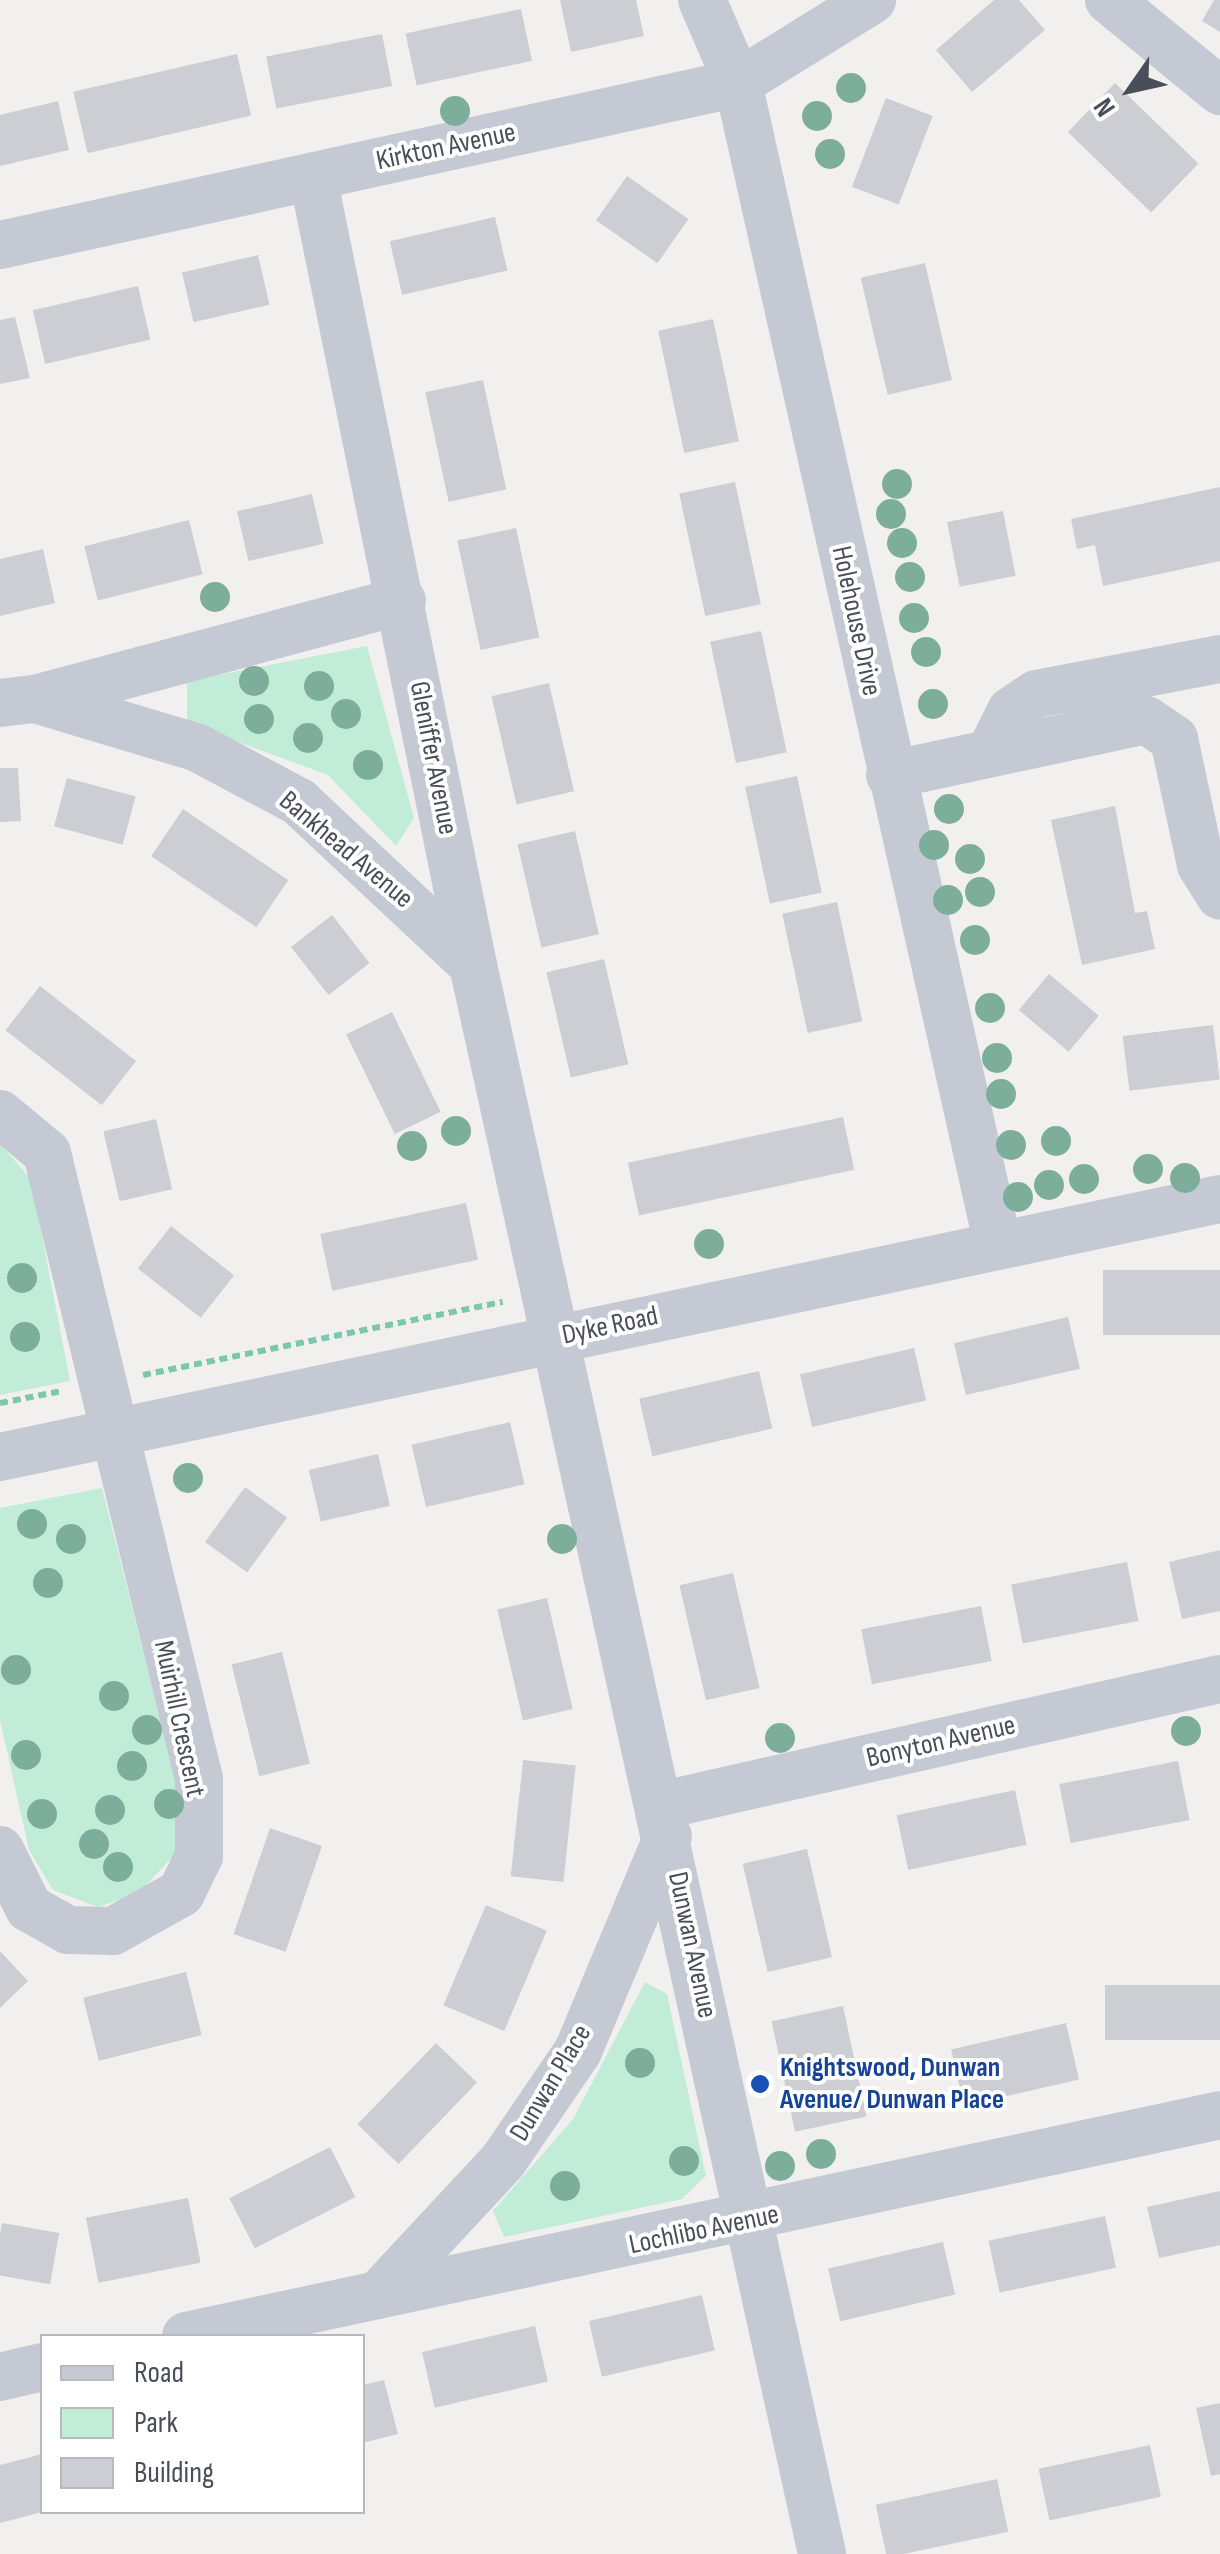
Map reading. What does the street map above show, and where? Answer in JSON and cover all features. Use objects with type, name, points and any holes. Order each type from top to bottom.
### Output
[{"type":"street","name":"Holehouse Drive","points":[[702,0],[738,83],[998,1245]]},
{"type":"street","name":"Kirkton Avenue","points":[[0,246],[738,83],[872,0]]},
{"type":"street","points":[[1109,0],[1220,90]]},
{"type":"street","name":"Gleniffer Avenue","points":[[312,177],[402,601],[472,965],[561,1336]]},
{"type":"street","name":"Bankhead Avenue","points":[[18,701],[402,601]]},
{"type":"street","points":[[990,754],[1011,710],[1036,694],[1220,658]]},
{"type":"street","name":"Bankhead Avenue","points":[[18,701],[198,748],[298,802],[472,965]]},
{"type":"street","points":[[890,775],[1146,720],[1161,726],[1174,739],[1201,866],[1220,895]]},
{"type":"street","name":"Muirhill Crescent","points":[[0,1114],[46,1153],[109,1431],[199,1780],[199,1856],[182,1893],[114,1931],[68,1930],[28,1908],[0,1850]]},
{"type":"street","name":"Dyke Road","points":[[0,1457],[1220,1200]]},
{"type":"street","name":"Dunwan Avenue","points":[[561,1336],[822,2554]]},
{"type":"street","name":"Bonyton Avenue","points":[[665,1821],[1220,1678]]},
{"type":"street","name":"Dunwan Place","points":[[378,2295],[504,2160],[578,2051],[665,1821]]},
{"type":"street","name":"Lochlibo Avenue","points":[[195,2334],[751,2222],[1220,2115]]},
{"type":"street","points":[[0,2377],[40,2368]]},
{"type":"green space","points":[[367,646],[414,818],[396,846],[328,775],[187,723],[187,681]]},
{"type":"green space","points":[[0,1144],[31,1179],[70,1381],[0,1395]]},
{"type":"green space","points":[[102,1488],[176,1782],[177,1852],[138,1894],[98,1907],[53,1890],[29,1850],[0,1720],[0,1508]]},
{"type":"green space","points":[[645,1982],[667,1994],[706,2176],[682,2199],[504,2237],[493,2211],[573,2119]]},
{"type":"building","points":[[560,0],[636,0],[644,36],[571,52]]},
{"type":"building","points":[[994,0],[1019,0],[1045,30],[972,92],[936,50]]},
{"type":"building","points":[[1214,0],[1220,0],[1220,32],[1202,21]]},
{"type":"building","points":[[521,9],[532,61],[417,85],[406,34]]},
{"type":"building","points":[[382,34],[392,86],[276,109],[266,57]]},
{"type":"building","points":[[237,54],[251,115],[87,153],[73,92]]},
{"type":"building","points":[[1115,83],[1198,164],[1151,212],[1068,132]]},
{"type":"building","points":[[886,98],[933,116],[899,205],[852,187]]},
{"type":"building","points":[[58,101],[69,150],[0,166],[0,115]]},
{"type":"building","points":[[627,176],[688,219],[657,263],[596,220]]},
{"type":"building","points":[[495,217],[507,271],[402,295],[390,241]]},
{"type":"building","points":[[258,255],[269,305],[193,322],[182,273]]},
{"type":"building","points":[[925,263],[952,380],[888,395],[861,278]]},
{"type":"building","points":[[138,286],[150,340],[45,364],[33,310]]},
{"type":"building","points":[[15,317],[30,378],[0,384],[0,320]]},
{"type":"building","points":[[713,319],[739,441],[684,453],[658,331]]},
{"type":"building","points":[[483,380],[506,490],[449,502],[425,392]]},
{"type":"building","points":[[735,482],[761,604],[705,616],[679,494]]},
{"type":"building","points":[[1220,487],[1220,561],[1103,586],[1095,545],[1077,549],[1071,519]]},
{"type":"building","points":[[312,494],[323,544],[248,561],[237,511]]},
{"type":"building","points":[[1003,511],[1016,576],[960,587],[947,522]]},
{"type":"building","points":[[189,520],[203,574],[98,600],[84,546]]},
{"type":"building","points":[[516,528],[539,638],[481,650],[457,540]]},
{"type":"building","points":[[43,549],[55,603],[0,616],[0,559]]},
{"type":"building","points":[[761,631],[787,752],[736,763],[710,642]]},
{"type":"building","points":[[549,683],[574,791],[516,804],[492,696]]},
{"type":"building","points":[[0,768],[18,768],[21,821],[0,822]]},
{"type":"building","points":[[797,776],[822,892],[770,903],[745,787]]},
{"type":"building","points":[[67,778],[136,796],[123,845],[54,826]]},
{"type":"building","points":[[1115,806],[1135,913],[1147,911],[1155,949],[1082,965],[1051,820]]},
{"type":"building","points":[[183,809],[288,880],[256,927],[151,856]]},
{"type":"building","points":[[575,831],[599,934],[541,948],[518,844]]},
{"type":"building","points":[[837,902],[862,1021],[808,1033],[782,914]]},
{"type":"building","points":[[332,915],[370,963],[329,995],[291,947]]},
{"type":"building","points":[[604,959],[628,1064],[571,1078],[547,972]]},
{"type":"building","points":[[1049,974],[1099,1016],[1069,1052],[1019,1010]]},
{"type":"building","points":[[40,986],[136,1061],[102,1105],[6,1030]]},
{"type":"building","points":[[392,1012],[441,1112],[395,1134],[346,1034]]},
{"type":"building","points":[[1213,1025],[1220,1080],[1129,1091],[1123,1036]]},
{"type":"building","points":[[843,1117],[854,1170],[639,1216],[628,1163]]},
{"type":"building","points":[[156,1119],[172,1189],[120,1201],[103,1131]]},
{"type":"building","points":[[466,1203],[478,1260],[332,1291],[320,1234]]},
{"type":"building","points":[[171,1226],[234,1275],[201,1318],[138,1269]]},
{"type":"building","points":[[1103,1270],[1220,1270],[1220,1335],[1103,1335]]},
{"type":"building","points":[[1068,1317],[1080,1369],[966,1395],[954,1343]]},
{"type":"building","points":[[914,1348],[926,1401],[812,1427],[800,1374]]},
{"type":"building","points":[[759,1371],[772,1428],[652,1456],[639,1399]]},
{"type":"building","points":[[510,1422],[524,1484],[426,1507],[412,1445]]},
{"type":"building","points":[[378,1454],[390,1506],[321,1522],[309,1470]]},
{"type":"building","points":[[245,1487],[287,1518],[247,1573],[205,1542]]},
{"type":"building","points":[[1220,1550],[1220,1611],[1182,1619],[1169,1562]]},
{"type":"building","points":[[1127,1562],[1138,1621],[1023,1643],[1011,1585]]},
{"type":"building","points":[[733,1573],[760,1688],[706,1700],[679,1585]]},
{"type":"building","points":[[547,1598],[573,1709],[523,1721],[497,1609]]},
{"type":"building","points":[[981,1606],[992,1661],[872,1684],[861,1629]]},
{"type":"building","points":[[282,1652],[310,1764],[259,1776],[232,1665]]},
{"type":"building","points":[[523,1760],[576,1766],[563,1882],[511,1876]]},
{"type":"building","points":[[1178,1761],[1189,1820],[1071,1843],[1059,1784]]},
{"type":"building","points":[[1015,1790],[1027,1845],[908,1870],[897,1815]]},
{"type":"building","points":[[270,1828],[322,1846],[286,1952],[234,1934]]},
{"type":"building","points":[[807,1849],[832,1957],[768,1972],[743,1864]]},
{"type":"building","points":[[486,1905],[547,1931],[504,2031],[443,2005]]},
{"type":"building","points":[[0,1951],[28,1981],[0,2008]]},
{"type":"building","points":[[186,1972],[202,2035],[99,2061],[83,1998]]},
{"type":"building","points":[[1105,1985],[1220,1985],[1220,2040],[1105,2040]]},
{"type":"building","points":[[843,2006],[866,2117],[795,2132],[772,2021]]},
{"type":"building","points":[[1066,2023],[1079,2080],[964,2106],[951,2050]]},
{"type":"building","points":[[436,2043],[477,2083],[399,2164],[358,2124]]},
{"type":"building","points":[[330,2147],[355,2197],[255,2248],[229,2198]]},
{"type":"building","points":[[1220,2191],[1220,2245],[1159,2258],[1147,2207]]},
{"type":"building","points":[[188,2198],[201,2263],[99,2283],[86,2218]]},
{"type":"building","points":[[1105,2216],[1116,2268],[1000,2293],[989,2241]]},
{"type":"building","points":[[2,2223],[59,2233],[50,2284],[0,2275]]},
{"type":"building","points":[[943,2242],[955,2295],[840,2321],[828,2269]]},
{"type":"building","points":[[702,2295],[715,2351],[602,2377],[589,2321]]},
{"type":"building","points":[[535,2326],[548,2382],[435,2408],[422,2352]]},
{"type":"building","points":[[384,2380],[398,2434],[365,2442],[365,2384]]},
{"type":"building","points":[[1220,2403],[1220,2474],[1211,2476],[1196,2408]]},
{"type":"building","points":[[1150,2445],[1161,2497],[1050,2521],[1038,2469]]},
{"type":"building","points":[[40,2455],[40,2513],[0,2523],[0,2465]]},
{"type":"building","points":[[997,2479],[1008,2532],[904,2554],[886,2554],[876,2505]]},
{"type":"place","name":"Knightswood, Dunwan Avenue/ Dunwan Place","points":[[760,2084]]}]
